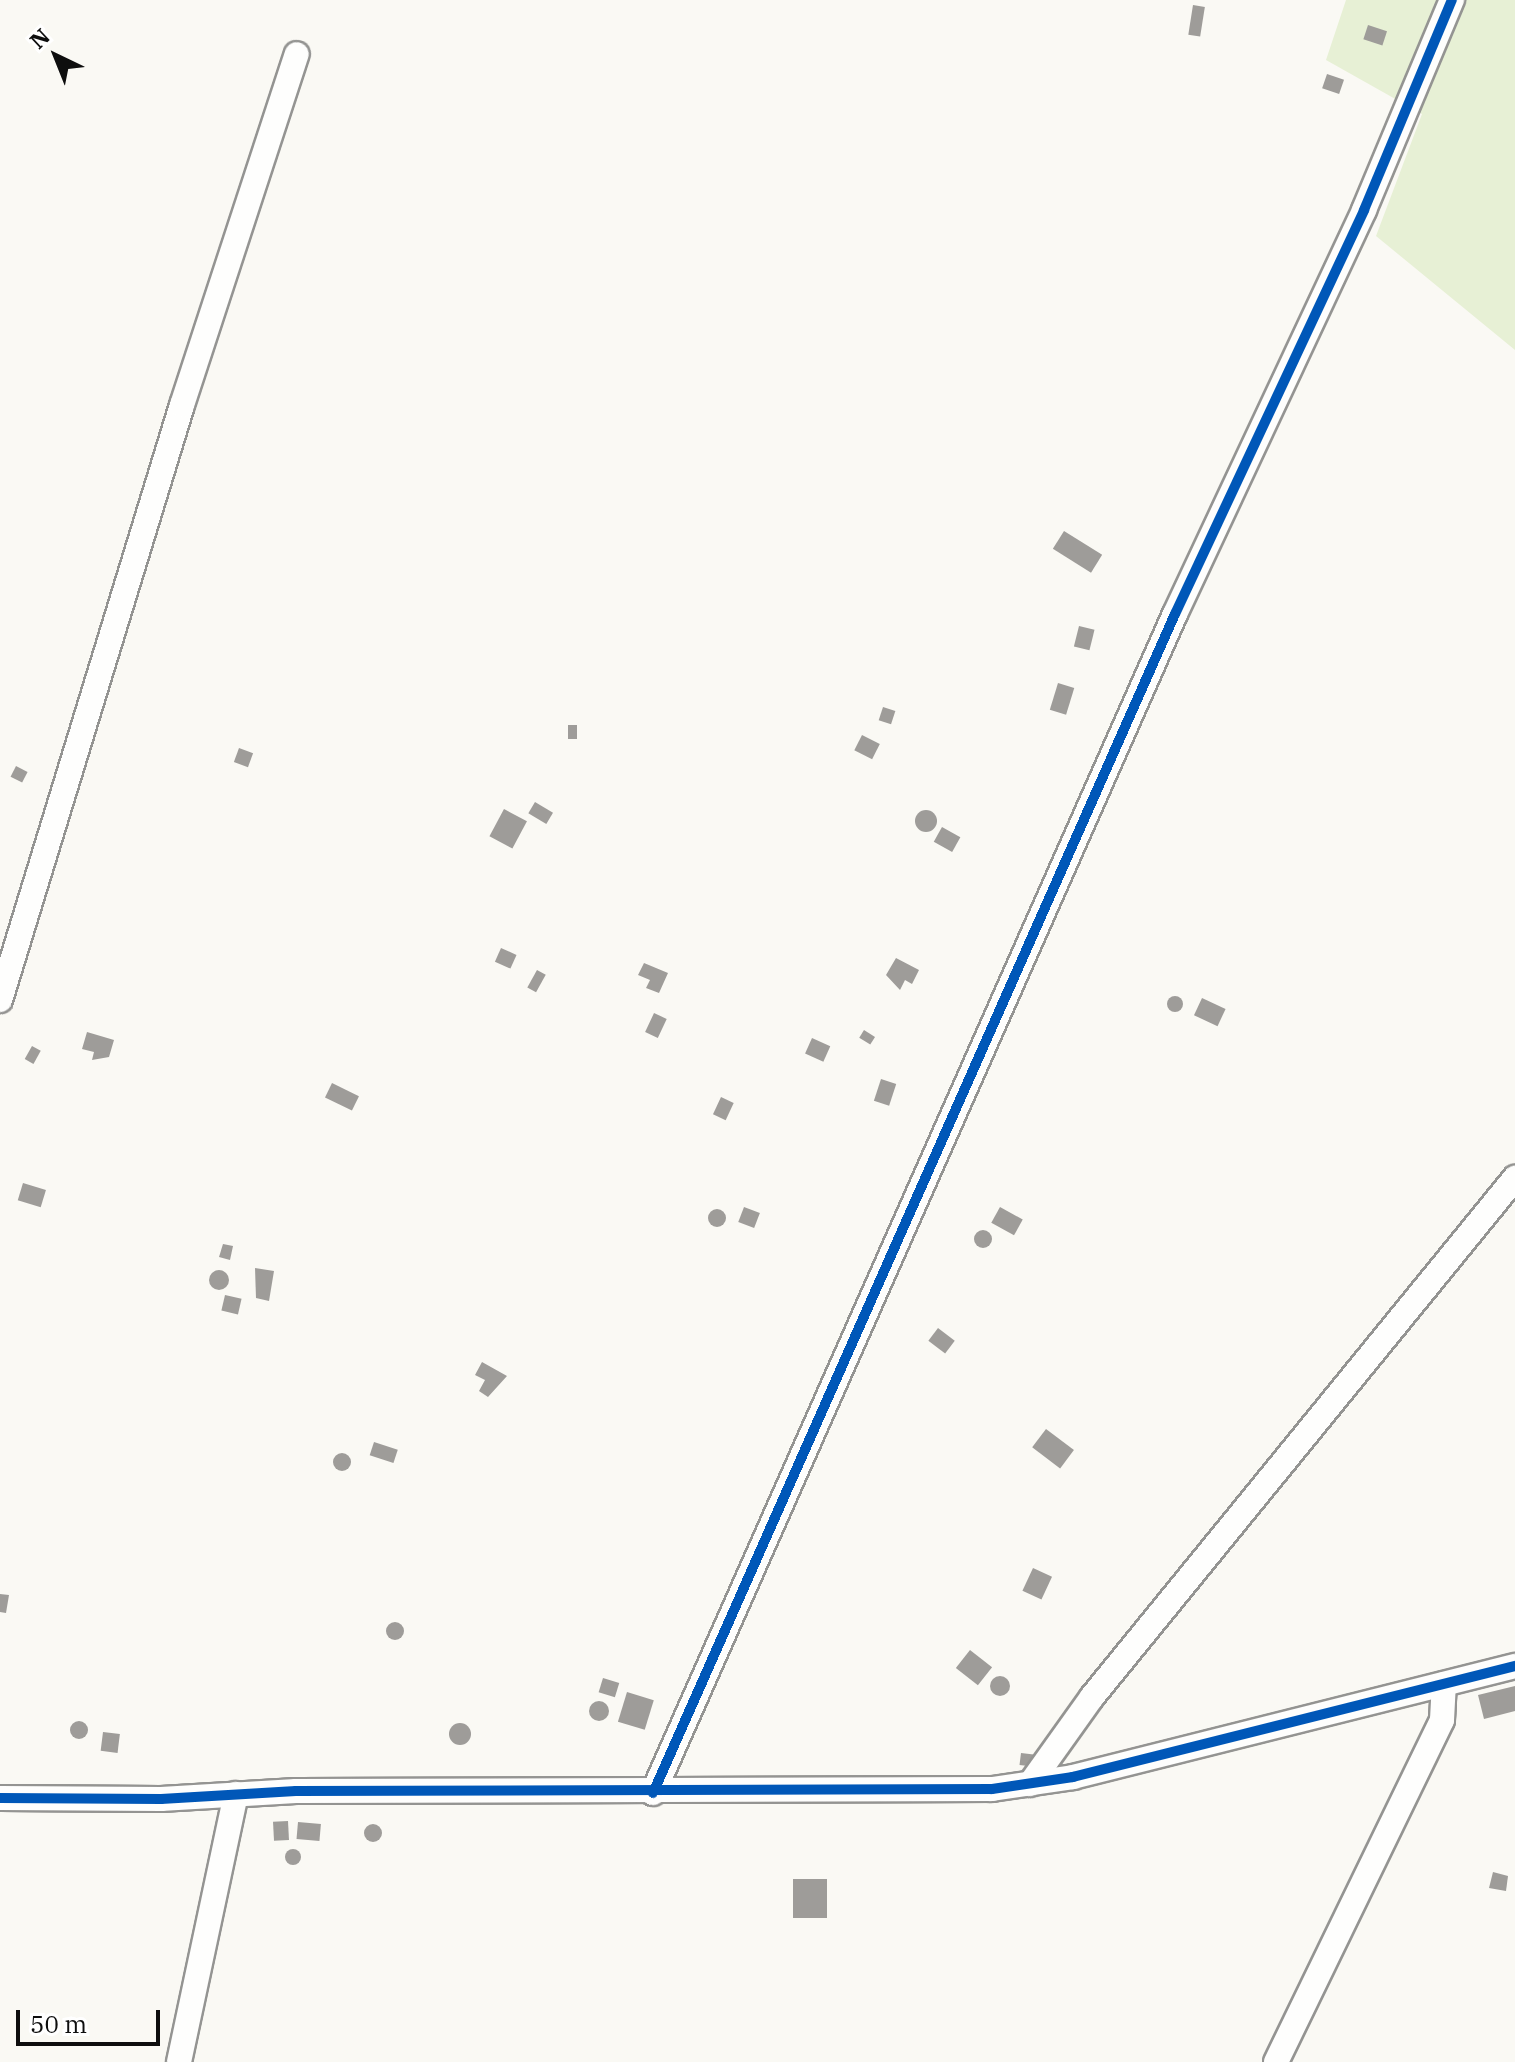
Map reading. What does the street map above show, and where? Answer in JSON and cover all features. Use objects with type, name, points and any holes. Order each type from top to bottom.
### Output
[{"type":"street","points":[[653,1793],[1175,614],[1333,280],[1452,0]]},
{"type":"street","points":[[0,1000],[182,405],[297,54]]},
{"type":"street","points":[[1030,1784],[1092,1697],[1515,1178]]},
{"type":"street","points":[[0,1798],[992,1789],[1030,1784],[1515,1666]]},
{"type":"street","points":[[1276,2062],[1438,1728],[1444,1684]]},
{"type":"street","points":[[179,2062],[236,1794]]},
{"type":"green space","points":[[1346,0],[1515,0],[1515,350],[1376,236],[1422,114],[1326,60]]},
{"type":"building","points":[[1193,5],[1205,7],[1200,37],[1188,35]]},
{"type":"building","points":[[1368,25],[1387,31],[1382,45],[1363,39]]},
{"type":"building","points":[[1327,74],[1344,80],[1339,94],[1322,88]]},
{"type":"building","points":[[1064,531],[1102,555],[1091,573],[1053,549]]},
{"type":"building","points":[[1079,626],[1095,630],[1089,650],[1074,646]]},
{"type":"building","points":[[1058,683],[1074,688],[1066,715],[1050,710]]},
{"type":"building","points":[[883,707],[895,711],[891,724],[879,720]]},
{"type":"building","points":[[568,725],[577,725],[577,739],[568,739]]},
{"type":"building","points":[[862,735],[880,744],[872,759],[854,750]]},
{"type":"building","points":[[239,748],[253,753],[248,767],[234,762]]},
{"type":"building","points":[[16,766],[28,772],[22,783],[11,777]]},
{"type":"building","points":[[535,802],[553,813],[546,824],[528,813]]},
{"type":"building","points":[[504,809],[527,821],[512,849],[489,836]]},
{"type":"building","points":[[926,810],[937,821],[926,832],[915,821]]},
{"type":"building","points":[[942,827],[960,837],[952,852],[934,842]]},
{"type":"building","points":[[501,948],[517,955],[510,969],[495,962]]},
{"type":"building","points":[[896,958],[919,970],[912,984],[905,980],[900,990],[886,975]]},
{"type":"building","points":[[644,963],[668,973],[659,993],[646,988],[650,980],[638,975]]},
{"type":"building","points":[[537,970],[546,975],[536,992],[527,987]]},
{"type":"building","points":[[1175,996],[1181,998],[1181,1010],[1175,1012],[1169,1010],[1167,1004],[1169,998]]},
{"type":"building","points":[[1202,998],[1226,1009],[1218,1026],[1194,1015]]},
{"type":"building","points":[[654,1013],[667,1019],[658,1038],[645,1032]]},
{"type":"building","points":[[864,1030],[875,1037],[870,1045],[859,1038]]},
{"type":"building","points":[[87,1032],[114,1040],[109,1057],[92,1060],[94,1052],[82,1049]]},
{"type":"building","points":[[812,1038],[830,1046],[823,1062],[805,1054]]},
{"type":"building","points":[[32,1046],[41,1051],[33,1064],[25,1059]]},
{"type":"building","points":[[881,1079],[896,1084],[889,1106],[874,1101]]},
{"type":"building","points":[[332,1083],[359,1096],[352,1111],[325,1097]]},
{"type":"building","points":[[721,1097],[734,1103],[726,1120],[713,1114]]},
{"type":"building","points":[[23,1183],[46,1190],[41,1207],[18,1200]]},
{"type":"building","points":[[744,1207],[760,1213],[754,1228],[738,1222]]},
{"type":"building","points":[[1000,1207],[1023,1220],[1014,1235],[991,1223]]},
{"type":"building","points":[[717,1209],[726,1218],[717,1227],[708,1218]]},
{"type":"building","points":[[979,1230],[987,1230],[992,1239],[990,1246],[979,1248],[974,1243],[974,1235]]},
{"type":"building","points":[[223,1244],[233,1246],[230,1260],[219,1257]]},
{"type":"building","points":[[255,1268],[274,1271],[269,1301],[256,1298]]},
{"type":"building","points":[[219,1270],[226,1273],[229,1280],[226,1287],[219,1290],[212,1287],[209,1280],[212,1273]]},
{"type":"building","points":[[225,1295],[242,1299],[238,1314],[221,1311]]},
{"type":"building","points":[[938,1328],[955,1341],[945,1353],[928,1341]]},
{"type":"building","points":[[482,1362],[507,1376],[488,1397],[479,1391],[485,1380],[475,1375]]},
{"type":"building","points":[[1046,1429],[1074,1450],[1060,1468],[1032,1447]]},
{"type":"building","points":[[374,1442],[398,1450],[393,1463],[370,1455]]},
{"type":"building","points":[[342,1453],[351,1462],[342,1471],[333,1462]]},
{"type":"building","points":[[1033,1568],[1052,1577],[1041,1600],[1022,1591]]},
{"type":"building","points":[[0,1594],[9,1595],[6,1613],[0,1612]]},
{"type":"building","points":[[391,1622],[399,1622],[404,1631],[402,1638],[391,1640],[386,1635],[386,1627]]},
{"type":"building","points":[[970,1650],[992,1667],[978,1685],[956,1668]]},
{"type":"building","points":[[1000,1676],[1007,1679],[1010,1686],[1007,1693],[1000,1696],[993,1693],[990,1686],[993,1679]]},
{"type":"building","points":[[603,1678],[619,1683],[615,1697],[599,1692]]},
{"type":"building","points":[[1515,1686],[1515,1711],[1484,1719],[1478,1695]]},
{"type":"building","points":[[627,1692],[654,1700],[645,1730],[618,1722]]},
{"type":"building","points":[[599,1701],[606,1704],[609,1711],[606,1718],[599,1721],[592,1718],[589,1711],[592,1704]]},
{"type":"building","points":[[79,1721],[88,1730],[79,1739],[70,1730]]},
{"type":"building","points":[[460,1723],[468,1726],[471,1734],[468,1742],[460,1745],[452,1742],[449,1734],[452,1726]]},
{"type":"building","points":[[103,1732],[120,1734],[118,1753],[101,1751]]},
{"type":"building","points":[[1021,1753],[1038,1755],[1036,1767],[1020,1765]]},
{"type":"building","points":[[288,1821],[289,1840],[274,1841],[273,1822]]},
{"type":"building","points":[[298,1822],[321,1824],[319,1841],[297,1839]]},
{"type":"building","points":[[373,1824],[382,1833],[373,1842],[364,1833]]},
{"type":"building","points":[[293,1849],[301,1857],[293,1865],[285,1857]]},
{"type":"building","points":[[1493,1872],[1508,1876],[1506,1891],[1489,1888]]},
{"type":"building","points":[[793,1879],[827,1879],[827,1918],[793,1918]]},
{"type":"cycle path","points":[[653,1793],[1175,614],[1364,210],[1452,0]]},
{"type":"cycle path","points":[[0,1798],[161,1799],[296,1791],[992,1789],[1073,1777],[1515,1666]]}]
